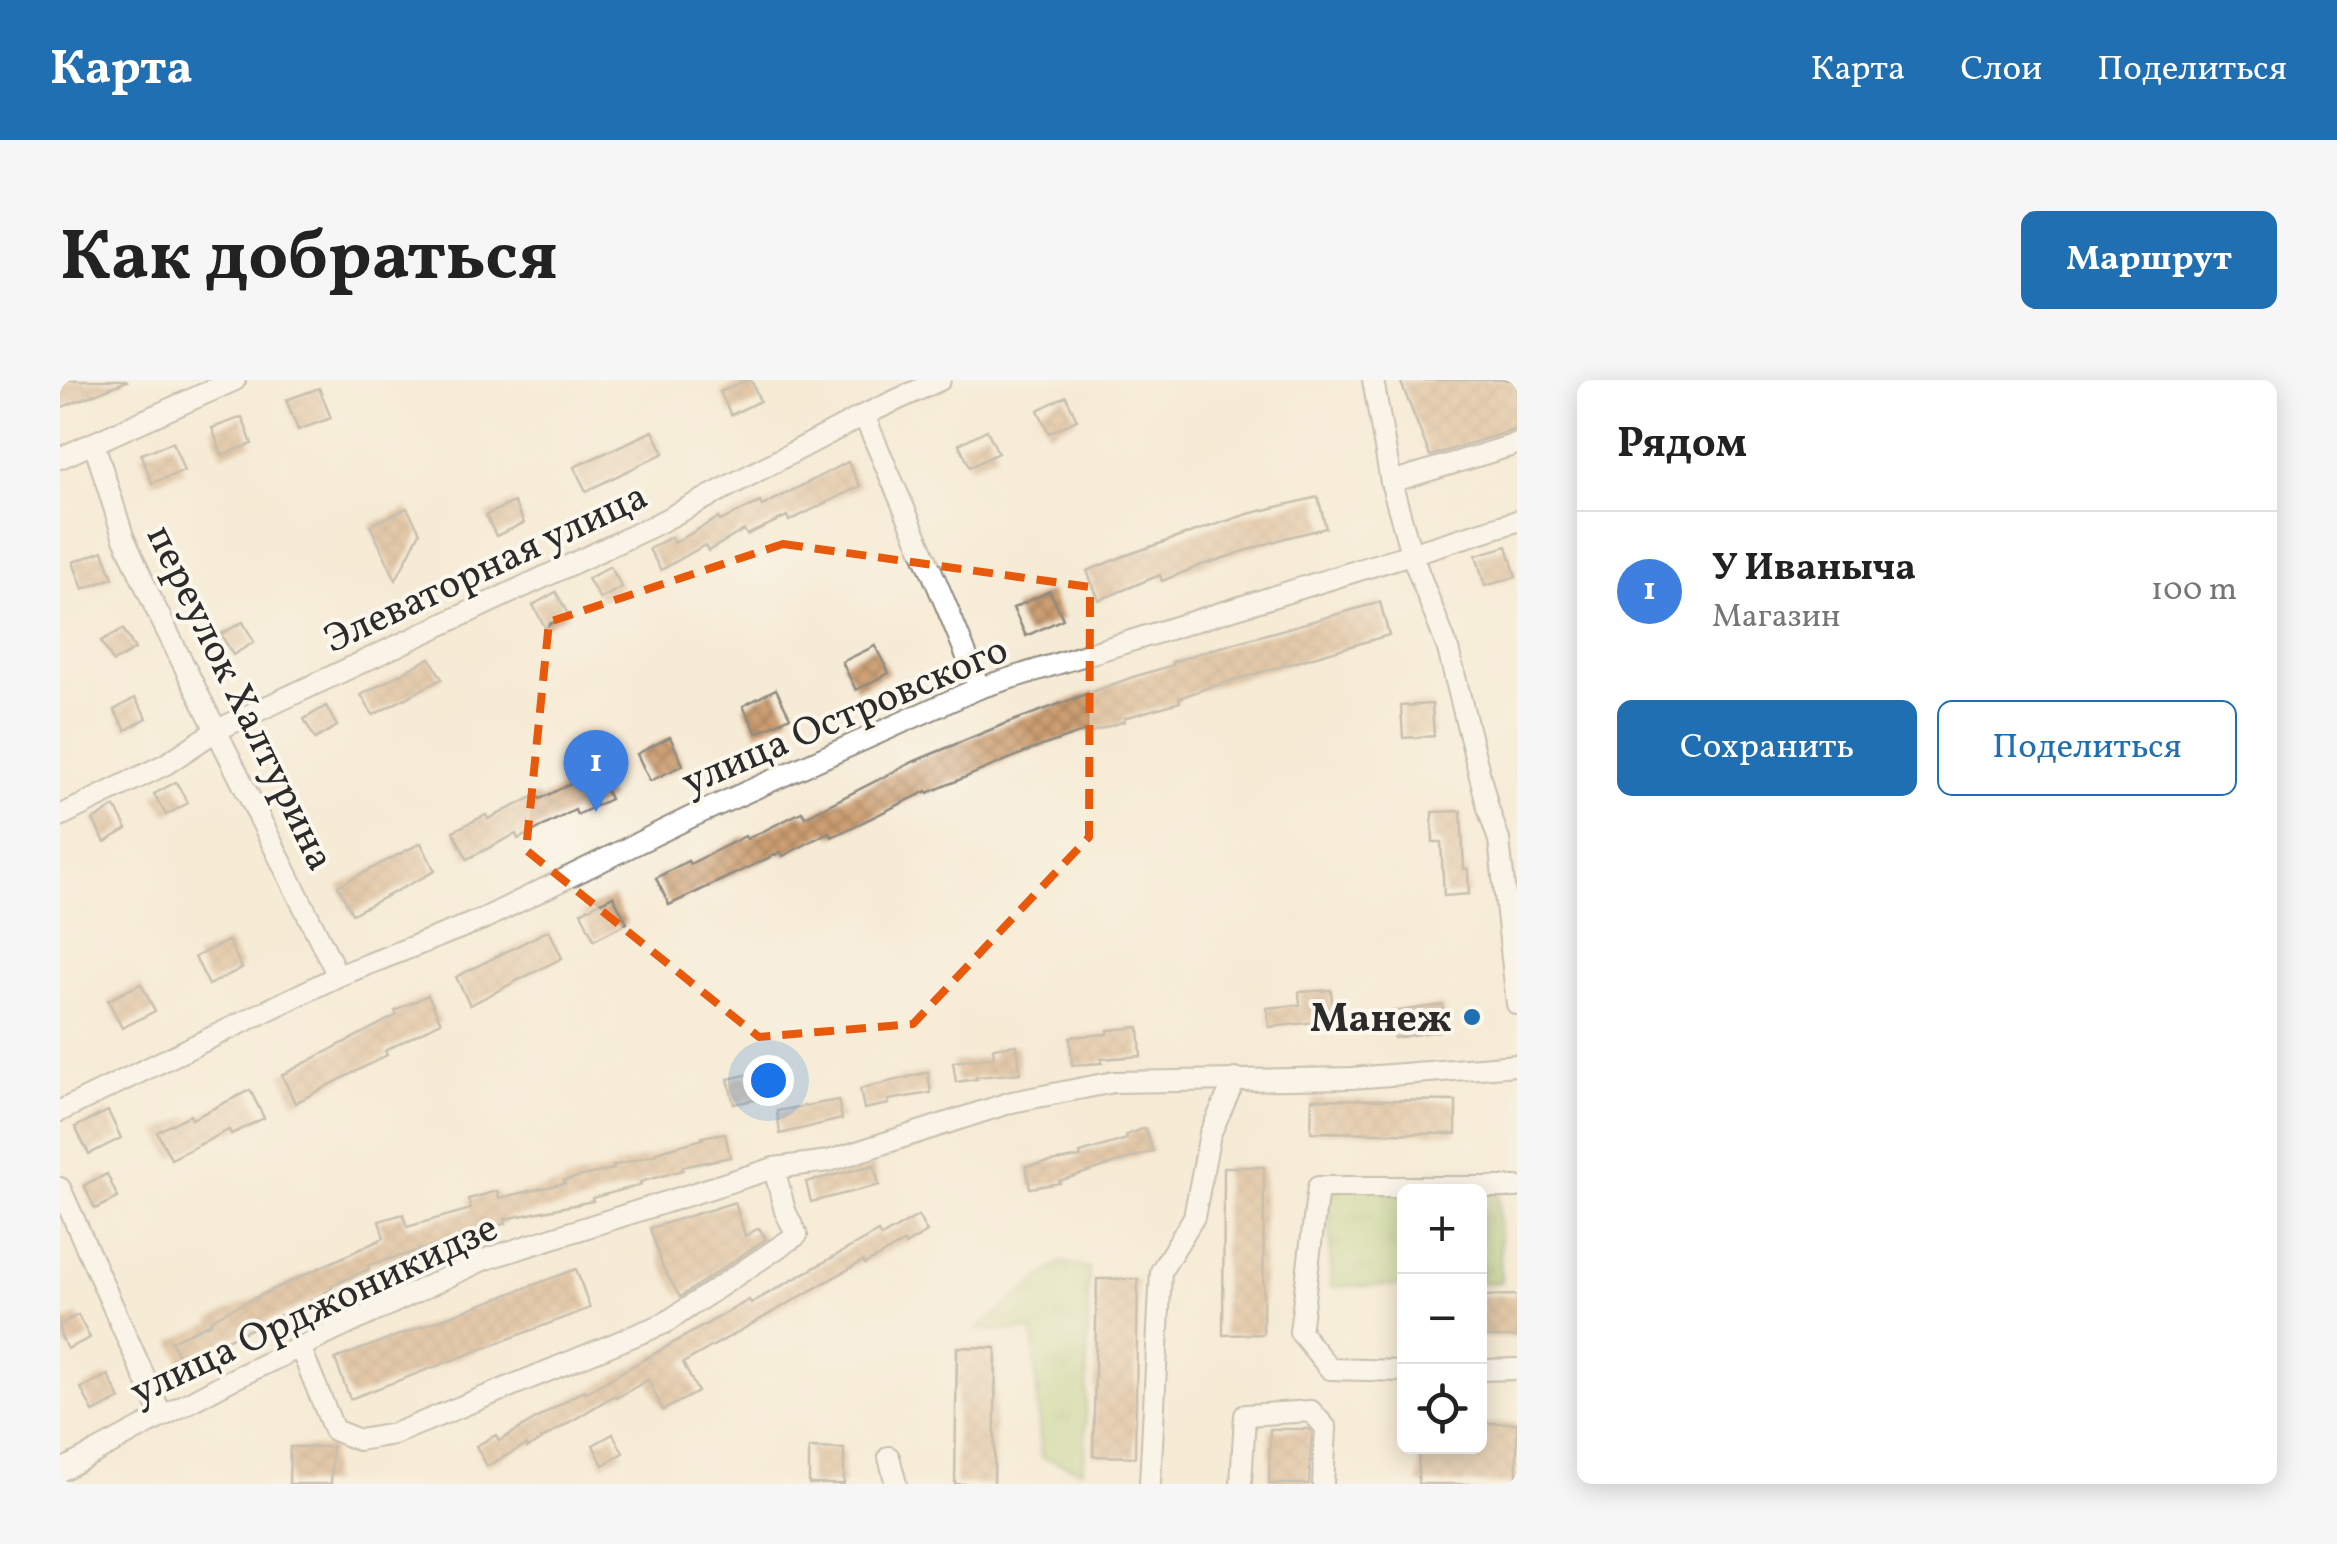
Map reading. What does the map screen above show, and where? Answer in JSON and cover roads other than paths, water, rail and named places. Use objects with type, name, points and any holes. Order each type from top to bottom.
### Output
[{"type":"street","points":[[60,458],[236,380]]},
{"type":"street","name":"Элеваторная улица","points":[[60,816],[166,764],[218,730],[653,526],[940,380]]},
{"type":"street","points":[[1373,380],[1391,482],[1411,553],[1448,648],[1499,840],[1517,1004]]},
{"type":"street","points":[[864,416],[979,688]]},
{"type":"street","name":"переулок Халтурина","points":[[94,443],[124,536],[154,605],[338,976]]},
{"type":"street","points":[[1391,482],[1517,444]]},
{"type":"street","name":"улица Островского","points":[[60,1112],[338,976],[483,920],[693,816],[979,688],[1517,522]]},
{"type":"street","name":"улица Орджоникидзе","points":[[60,1471],[300,1347],[484,1260],[774,1168],[829,1161],[1012,1102],[1114,1082],[1352,1078],[1517,1065]]},
{"type":"street","points":[[1150,1483],[1161,1270],[1194,1217],[1210,1134],[1235,1079]]},
{"type":"street","points":[[300,1347],[334,1430],[358,1440],[394,1434],[665,1323],[796,1235],[774,1168]]},
{"type":"street","points":[[1397,1371],[1330,1369],[1300,1332],[1318,1186],[1517,1188]]},
{"type":"street","points":[[60,1188],[162,1416]]},
{"type":"street","points":[[1487,1370],[1517,1369]]},
{"type":"street","points":[[1242,1484],[1244,1415],[1311,1412],[1326,1428],[1323,1484]]},
{"type":"street","points":[[889,1457],[896,1484]]},
{"type":"street","points":[[1139,1484],[1160,1484]]},
{"type":"place","name":"У Иваныча","points":[[596,812]]},
{"type":"place","name":"Манеж","points":[[1472,1017]]}]
